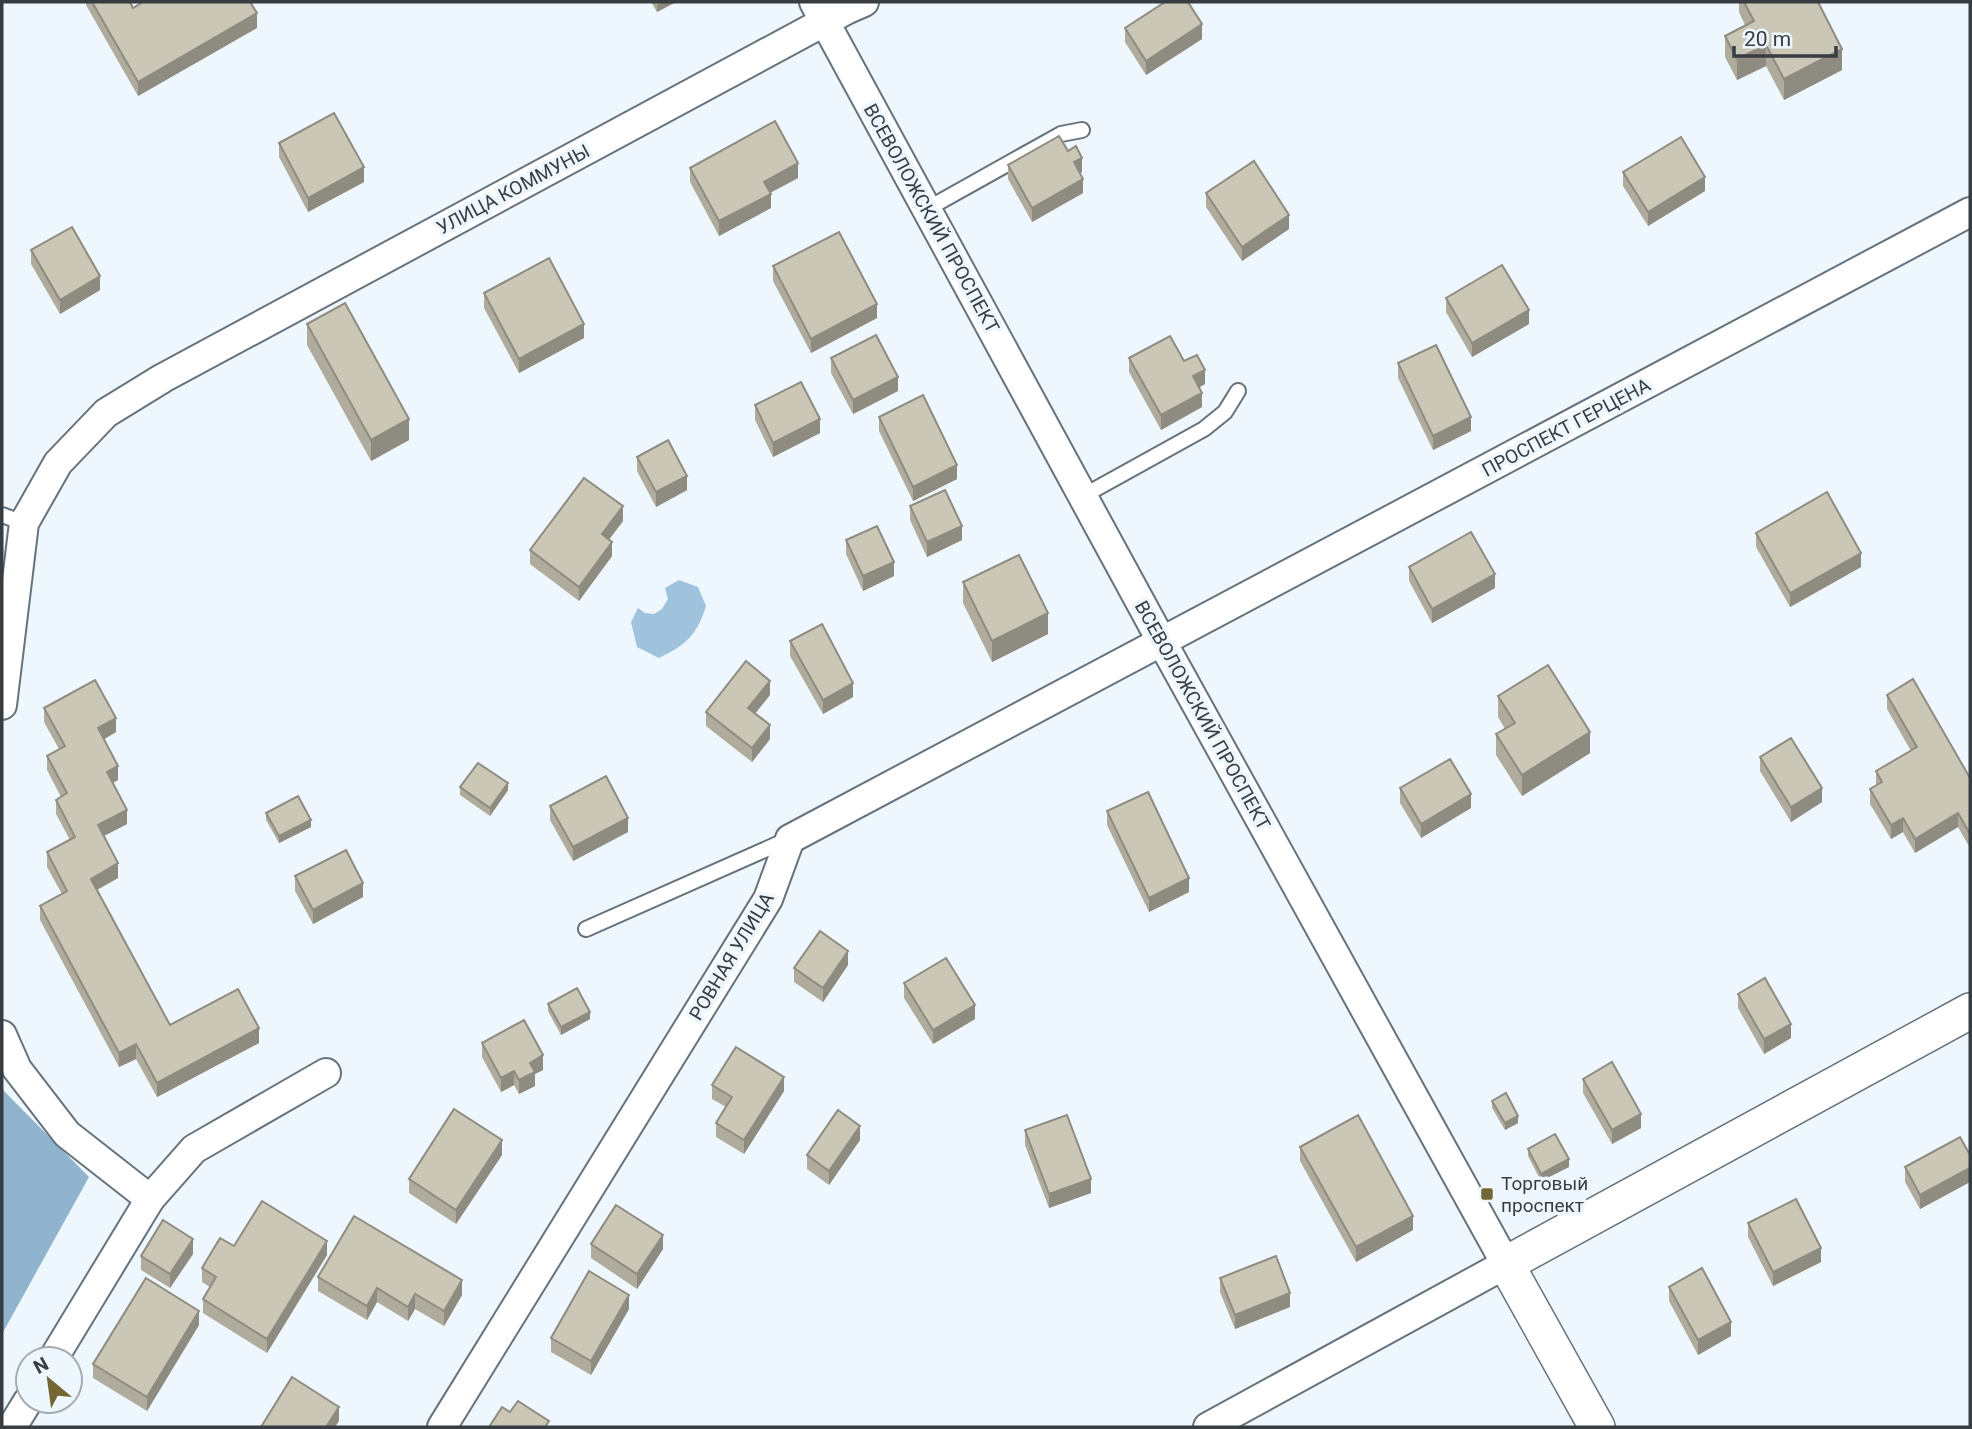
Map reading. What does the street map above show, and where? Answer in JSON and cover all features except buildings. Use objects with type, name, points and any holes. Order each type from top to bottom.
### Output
[{"type":"street","name":"УЛИЦА КОММУНЫ","points":[[13,519],[58,463],[106,414],[163,378],[819,12],[864,2]]},
{"type":"street","name":"ВСЕВОЛОЖСКИЙ ПРОСПЕКТ","points":[[819,12],[1162,642],[1597,1427]]},
{"type":"street","name":"ПРОСПЕКТ ГЕРЦЕНА","points":[[1162,642],[1970,212]]},
{"type":"street","points":[[2,705],[13,519]]},
{"type":"street","points":[[790,839],[1162,642]]},
{"type":"street","name":"РОВНАЯ УЛИЦА","points":[[442,1427],[768,899],[790,839]]},
{"type":"street","points":[[1208,1427],[1970,1011]]},
{"type":"street","points":[[2,1035],[17,1069],[67,1134],[150,1199]]},
{"type":"street","points":[[61,1345],[150,1199],[194,1149],[326,1073]]},
{"type":"lane","points":[[927,209],[1061,134],[1082,130]]},
{"type":"lane","points":[[1083,496],[1204,429],[1225,412],[1238,391]]},
{"type":"lane","points":[[586,929],[790,839]]},
{"type":"shaded area","points":[[679,580],[698,587],[706,606],[699,625],[689,638],[659,658],[637,647],[631,622],[638,608],[645,613],[654,614],[662,609],[668,599],[665,588]]},
{"type":"shaded area","points":[[2,1089],[89,1177],[2,1334]]},
{"type":"place","name":"Торговый проспект","points":[[1487,1194]]}]
